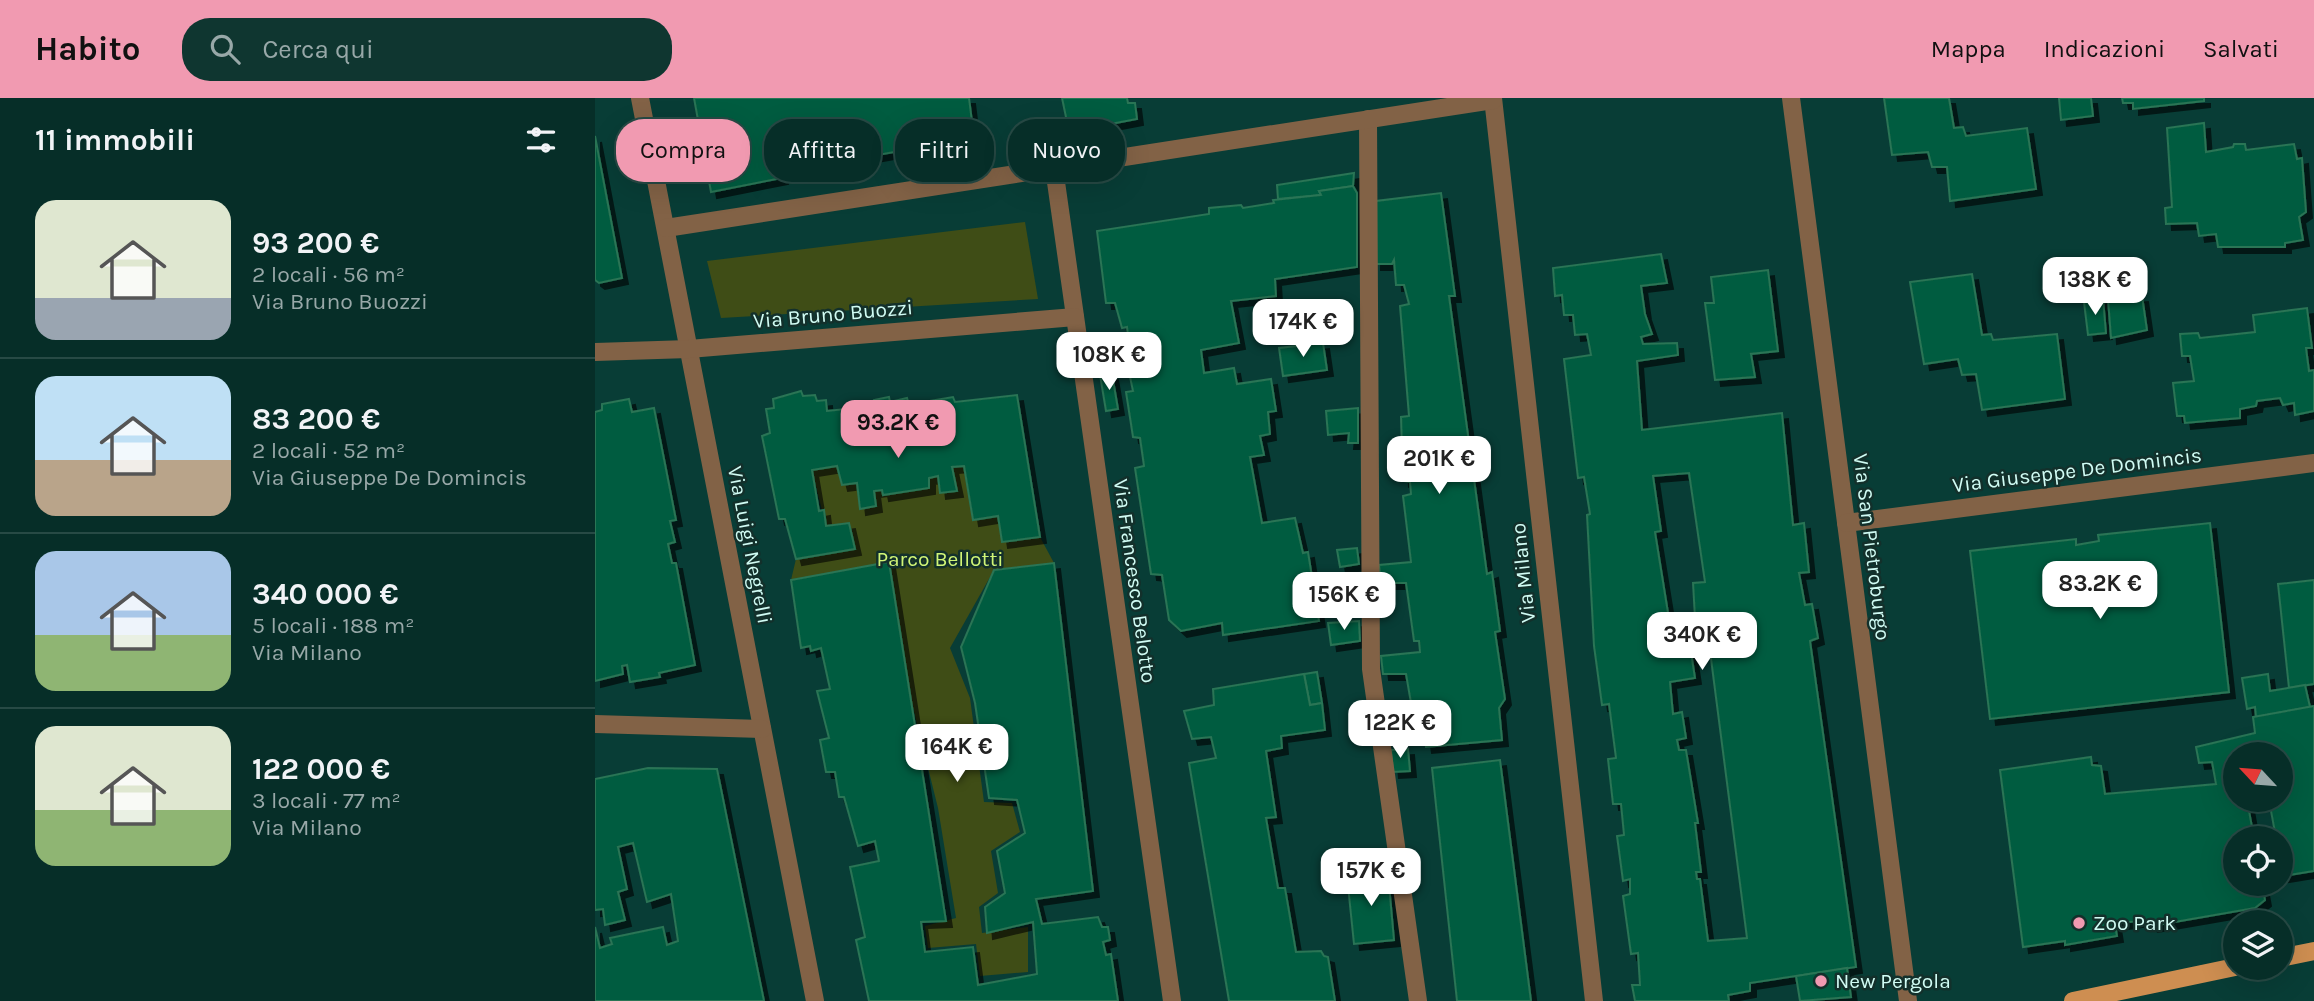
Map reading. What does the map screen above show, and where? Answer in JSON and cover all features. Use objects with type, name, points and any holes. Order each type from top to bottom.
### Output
[{"type":"main road","points":[[2293,955],[2314,951]]},
{"type":"main road","points":[[2073,1001],[2223,970]]},
{"type":"street","name":"Via Luigi Negrelli","points":[[640,98],[815,1001]]},
{"type":"street","name":"Via San Pietroburgo","points":[[1791,98],[1908,1001]]},
{"type":"street","points":[[1125,157],[1493,99]]},
{"type":"street","name":"Via Milano","points":[[1493,99],[1594,1001]]},
{"type":"street","points":[[1368,119],[1371,669],[1418,1001]]},
{"type":"street","points":[[666,228],[1008,175]]},
{"type":"street","name":"Via Francesco Belotto","points":[[1056,182],[1173,1001]]},
{"type":"street","name":"Via Bruno Buozzi","points":[[595,352],[689,349],[1075,317]]},
{"type":"street","name":"Via Giuseppe De Domincis","points":[[1846,523],[2314,463]]},
{"type":"street","points":[[595,724],[762,729]]},
{"type":"green space","points":[[1025,222],[1038,299],[721,318],[707,261]]},
{"type":"green space","name":"Parco Bellotti","points":[[837,466],[857,482],[964,466],[973,520],[998,516],[1002,542],[1040,537],[1054,563],[994,570],[950,648],[970,698],[984,802],[1012,803],[1020,832],[991,851],[998,893],[979,907],[982,933],[1028,927],[1028,972],[980,976],[976,944],[928,948],[925,926],[956,918],[938,808],[899,651],[889,562],[791,580],[796,559],[855,549],[849,523],[826,526],[812,470]]},
{"type":"building","points":[[694,98],[969,98],[972,119],[895,119],[895,152],[881,154],[881,119],[764,119],[764,182],[711,192],[709,182],[750,182],[750,119],[698,119]]},
{"type":"building","points":[[1062,98],[1127,98],[1128,103],[1135,103],[1137,119],[1125,121],[1125,119],[1066,119]]},
{"type":"building","points":[[1884,98],[1949,98],[1954,128],[1963,127],[1966,136],[2027,128],[2036,189],[1950,201],[1947,167],[1932,167],[1928,152],[1892,155]]},
{"type":"building","points":[[2059,98],[2091,98],[2093,116],[2061,120]]},
{"type":"building","points":[[2122,98],[2204,98],[2204,101],[2133,109],[2133,103],[2123,103]]},
{"type":"building","points":[[2204,123],[2206,152],[2233,147],[2234,144],[2245,144],[2246,150],[2294,144],[2297,159],[2302,158],[2306,212],[2299,217],[2303,240],[2285,243],[2285,247],[2218,247],[2216,234],[2199,236],[2197,223],[2166,224],[2165,208],[2172,207],[2167,128]]},
{"type":"building","points":[[595,136],[622,278],[599,283],[595,280]]},
{"type":"building","points":[[1354,173],[1353,186],[1319,191],[1321,195],[1278,199],[1277,185]]},
{"type":"building","points":[[1353,186],[1357,193],[1357,267],[1275,279],[1276,296],[1231,301],[1239,343],[1201,350],[1204,373],[1234,368],[1237,384],[1271,379],[1276,411],[1268,412],[1270,434],[1260,436],[1264,455],[1250,457],[1262,523],[1295,518],[1303,553],[1308,552],[1319,621],[1223,635],[1222,623],[1181,631],[1169,620],[1162,575],[1151,574],[1135,468],[1144,466],[1140,438],[1133,437],[1126,392],[1133,391],[1123,344],[1129,343],[1127,327],[1122,328],[1115,303],[1106,303],[1097,231],[1209,214],[1209,208],[1241,205],[1243,208],[1274,203],[1273,200],[1321,195],[1319,191]]},
{"type":"building","points":[[1441,193],[1455,296],[1449,296],[1487,574],[1492,572],[1500,631],[1495,632],[1505,699],[1499,708],[1502,740],[1426,747],[1419,703],[1411,703],[1406,674],[1383,674],[1381,656],[1420,652],[1419,641],[1414,641],[1406,583],[1381,583],[1379,565],[1411,562],[1403,496],[1411,494],[1410,482],[1403,481],[1401,417],[1409,416],[1400,306],[1409,304],[1404,285],[1396,285],[1394,260],[1392,264],[1375,264],[1376,201]]},
{"type":"building","points":[[1661,254],[1667,283],[1641,286],[1645,314],[1652,334],[1641,337],[1643,344],[1677,343],[1678,355],[1637,361],[1642,430],[1782,413],[1793,525],[1804,523],[1809,572],[1799,573],[1805,605],[1812,604],[1818,638],[1810,641],[1856,967],[1750,983],[1750,991],[1728,995],[1729,1001],[1635,1001],[1632,985],[1640,985],[1638,953],[1631,954],[1623,896],[1630,894],[1630,879],[1623,881],[1617,836],[1624,835],[1621,804],[1613,804],[1608,759],[1616,758],[1609,704],[1602,705],[1594,646],[1587,515],[1590,514],[1584,477],[1578,478],[1564,359],[1591,355],[1587,334],[1575,335],[1573,315],[1564,315],[1562,295],[1555,296],[1553,268]],"holes":[[[1689,473],[1705,582],[1693,583],[1695,618],[1669,619],[1655,532],[1661,531],[1653,476]],[[1710,651],[1747,938],[1708,941],[1700,879],[1697,879],[1696,872],[1701,872],[1695,823],[1698,823],[1686,750],[1679,750],[1677,740],[1686,738],[1682,712],[1673,714],[1670,682],[1695,678],[1691,652]]]},
{"type":"building","points":[[1768,270],[1778,351],[1751,354],[1755,377],[1715,380],[1705,303],[1714,303],[1711,277]]},
{"type":"building","points":[[1972,274],[1982,335],[1991,334],[1993,340],[2057,334],[2065,399],[1982,410],[1976,374],[1962,375],[1958,359],[1924,364],[1910,282]]},
{"type":"building","points":[[2142,296],[2147,330],[2111,338],[2108,299]]},
{"type":"building","points":[[2103,298],[2106,333],[2088,335],[2084,302]]},
{"type":"building","points":[[2307,308],[2312,348],[2306,348],[2309,371],[2314,370],[2314,411],[2295,415],[2294,403],[2283,405],[2280,398],[2257,401],[2256,406],[2240,409],[2240,418],[2185,423],[2184,416],[2177,416],[2173,383],[2194,381],[2190,356],[2182,356],[2180,334],[2198,333],[2200,338],[2255,332],[2253,315]]},
{"type":"building","points":[[1323,343],[1327,370],[1283,376],[1279,348]]},
{"type":"building","points":[[1112,374],[1118,409],[1106,411],[1100,375]]},
{"type":"building","points":[[801,391],[803,396],[815,395],[817,401],[826,400],[827,411],[875,406],[874,400],[889,397],[890,402],[907,398],[910,408],[923,405],[923,402],[953,397],[955,402],[1017,395],[1040,537],[1002,542],[998,516],[973,520],[964,466],[952,467],[957,491],[940,493],[938,476],[929,478],[929,488],[883,495],[882,490],[874,491],[876,506],[860,509],[857,483],[842,485],[837,466],[812,470],[819,511],[824,510],[826,526],[849,523],[855,549],[796,559],[785,519],[779,519],[762,436],[770,433],[766,409],[774,408],[773,399]]},
{"type":"building","points":[[629,399],[632,412],[654,408],[676,520],[670,521],[675,542],[668,544],[672,563],[676,563],[695,665],[659,673],[660,677],[630,682],[627,665],[622,666],[623,674],[595,681],[595,412],[602,410],[602,404]]},
{"type":"building","points":[[1358,408],[1358,443],[1348,443],[1349,433],[1328,435],[1326,411]]},
{"type":"building","points":[[2210,523],[2229,692],[1990,719],[1970,551],[2076,539],[2076,545],[2099,541],[2098,535]]},
{"type":"building","points":[[1357,548],[1359,564],[1340,567],[1337,550]]},
{"type":"building","points":[[889,562],[946,921],[921,922],[925,952],[973,947],[978,985],[1037,974],[1033,922],[987,933],[985,907],[1005,893],[997,851],[1025,833],[1017,800],[989,798],[975,703],[961,647],[994,570],[1054,563],[1093,891],[1036,899],[1042,924],[1098,917],[1102,927],[1108,927],[1110,940],[1103,942],[1106,955],[1111,954],[1118,1001],[869,1001],[856,940],[865,937],[850,867],[879,861],[875,841],[858,846],[844,797],[839,797],[835,772],[826,772],[820,740],[829,738],[817,691],[830,689],[821,648],[811,651],[810,646],[801,648],[791,580]]},
{"type":"building","points":[[2314,580],[2314,684],[2289,688],[2278,584]]},
{"type":"building","points":[[1359,621],[1360,641],[1331,645],[1328,623]]},
{"type":"building","points":[[1317,672],[1322,703],[1310,705],[1304,674]]},
{"type":"building","points":[[1304,674],[1310,705],[1322,703],[1325,730],[1281,736],[1282,748],[1266,751],[1276,817],[1266,818],[1278,888],[1285,888],[1296,952],[1321,951],[1328,957],[1335,1001],[1229,1001],[1189,763],[1216,758],[1211,737],[1192,739],[1184,711],[1214,705],[1213,689]]},
{"type":"building","points":[[2268,674],[2270,691],[2305,685],[2310,707],[2256,717],[2255,707],[2247,709],[2242,678]]},
{"type":"building","points":[[2314,706],[2314,871],[2293,874],[2293,826],[2274,826],[2271,812],[2293,812],[2293,742],[2223,742],[2223,812],[2249,812],[2252,826],[2223,826],[2223,896],[2264,896],[2265,900],[2255,908],[2223,910],[2223,914],[2152,926],[2144,920],[2115,924],[2117,936],[2065,945],[2065,941],[2023,947],[2000,770],[2091,757],[2092,765],[2101,766],[2105,794],[2216,784],[2212,762],[2199,763],[2196,747],[2255,733],[2253,717]]},
{"type":"building","points":[[1408,749],[1410,771],[1393,772],[1391,750]]},
{"type":"building","points":[[1500,760],[1531,1001],[1457,1001],[1432,768]]},
{"type":"building","points":[[648,768],[717,769],[764,1001],[595,1001],[595,927],[600,948],[612,944],[610,938],[663,927],[667,945],[678,941],[671,894],[647,902],[633,843],[618,847],[627,889],[618,892],[625,920],[605,925],[603,909],[595,910],[595,779]]},
{"type":"building","points":[[1388,873],[1394,940],[1354,944],[1347,876]]},
{"type":"building","points":[[1847,968],[1851,997],[1800,1001],[1796,976]]},
{"type":"place","name":"Zoo Park","points":[[2079,923]]},
{"type":"place","name":"New Pergola","points":[[1821,981]]}]
